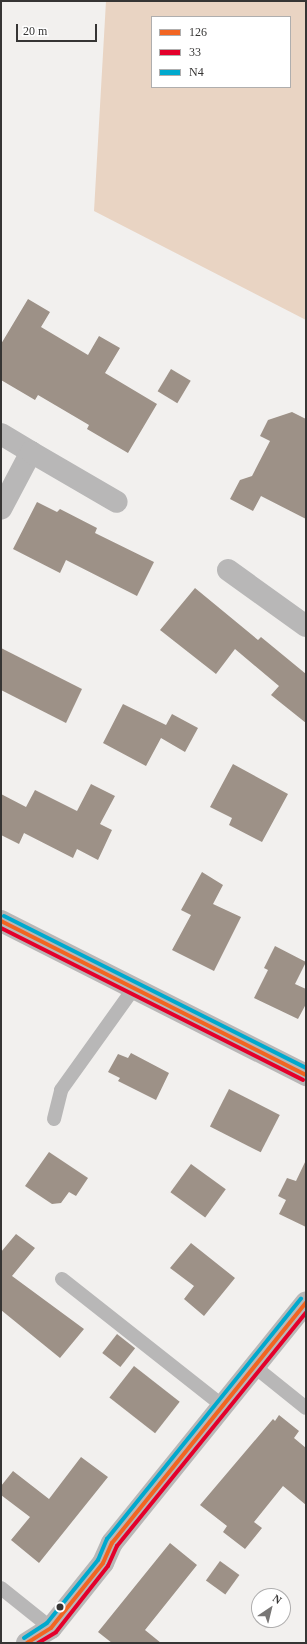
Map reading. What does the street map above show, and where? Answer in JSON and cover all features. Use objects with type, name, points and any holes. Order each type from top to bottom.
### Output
[{"type":"street","points":[[1,434],[117,502]]},
{"type":"street","points":[[1,510],[31,452]]},
{"type":"street","points":[[228,570],[306,626]]},
{"type":"street","points":[[1,921],[306,1075]]},
{"type":"street","points":[[40,1638],[103,1563],[112,1543],[306,1303]]},
{"type":"lane","points":[[54,1119],[61,1090],[134,988]]},
{"type":"lane","points":[[62,1279],[223,1406]]},
{"type":"lane","points":[[255,1367],[306,1408]]},
{"type":"lane","points":[[1,1588],[40,1638]]},
{"type":"shaded area","points":[[106,1],[306,1],[306,320],[94,211]]},
{"type":"building","points":[[28,299],[50,312],[41,327],[88,355],[99,336],[120,348],[105,373],[157,404],[128,453],[87,429],[89,425],[38,395],[35,400],[1,380],[1,344]]},
{"type":"building","points":[[171,369],[191,381],[177,403],[158,391]]},
{"type":"building","points":[[292,412],[306,419],[306,519],[261,496],[253,511],[230,499],[240,480],[252,476],[270,441],[260,436],[268,420]]},
{"type":"building","points":[[37,502],[57,512],[60,509],[97,528],[95,533],[154,562],[137,596],[66,560],[60,573],[13,549]]},
{"type":"building","points":[[195,588],[258,640],[261,637],[306,674],[306,723],[271,695],[279,686],[235,649],[216,674],[160,630]]},
{"type":"building","points":[[1,648],[82,689],[66,723],[1,690]]},
{"type":"building","points":[[123,704],[166,725],[172,714],[198,728],[185,752],[161,738],[146,766],[103,743]]},
{"type":"building","points":[[233,764],[288,794],[262,842],[229,825],[232,818],[210,807]]},
{"type":"building","points":[[91,784],[115,796],[100,824],[112,830],[98,860],[77,849],[73,858],[24,833],[19,844],[1,835],[1,794],[26,807],[35,790],[77,811]]},
{"type":"building","points":[[202,872],[223,885],[213,904],[241,917],[214,971],[172,950],[191,915],[181,910]]},
{"type":"building","points":[[275,946],[306,962],[295,984],[306,989],[306,1004],[298,1019],[254,998],[268,970],[264,968]]},
{"type":"building","points":[[131,1053],[169,1073],[156,1100],[118,1081],[120,1078],[108,1072],[118,1054],[128,1058]]},
{"type":"building","points":[[229,1089],[280,1115],[261,1152],[210,1126]]},
{"type":"building","points":[[49,1152],[88,1178],[76,1196],[69,1192],[61,1203],[52,1204],[25,1186]]},
{"type":"building","points":[[306,1160],[306,1227],[279,1214],[286,1200],[278,1196],[287,1178],[296,1181]]},
{"type":"building","points":[[191,1164],[226,1189],[205,1218],[170,1192]]},
{"type":"building","points":[[16,1234],[35,1248],[12,1276],[84,1329],[60,1358],[1,1310],[1,1252]]},
{"type":"building","points":[[191,1243],[235,1278],[204,1316],[184,1299],[194,1286],[170,1268]]},
{"type":"building","points":[[117,1334],[135,1348],[120,1367],[102,1353]]},
{"type":"building","points":[[134,1366],[180,1402],[155,1433],[109,1398]]},
{"type":"building","points":[[279,1415],[299,1431],[294,1438],[306,1448],[306,1505],[283,1486],[254,1522],[262,1528],[245,1549],[223,1532],[227,1526],[200,1505],[273,1419],[275,1421]]},
{"type":"building","points":[[81,1457],[108,1477],[39,1563],[11,1540],[30,1517],[1,1495],[1,1486],[13,1471],[49,1499]]},
{"type":"building","points":[[170,1543],[197,1565],[145,1630],[161,1643],[112,1643],[98,1632]]},
{"type":"building","points":[[220,1561],[239,1575],[225,1595],[206,1580]]},
{"type":"transit line","name":"N4","points":[[4,916],[306,1068]]},
{"type":"transit line","name":"126","points":[[1,921],[306,1075]]},
{"type":"transit line","name":"33","points":[[1,928],[303,1080]]},
{"type":"transit line","name":"N4","points":[[24,1638],[47,1623],[98,1560],[107,1539],[301,1299]]},
{"type":"transit line","name":"126","points":[[27,1643],[51,1628],[103,1563],[112,1543],[306,1303]]},
{"type":"transit line","name":"33","points":[[38,1643],[56,1632],[108,1566],[117,1546],[306,1313]]}]
